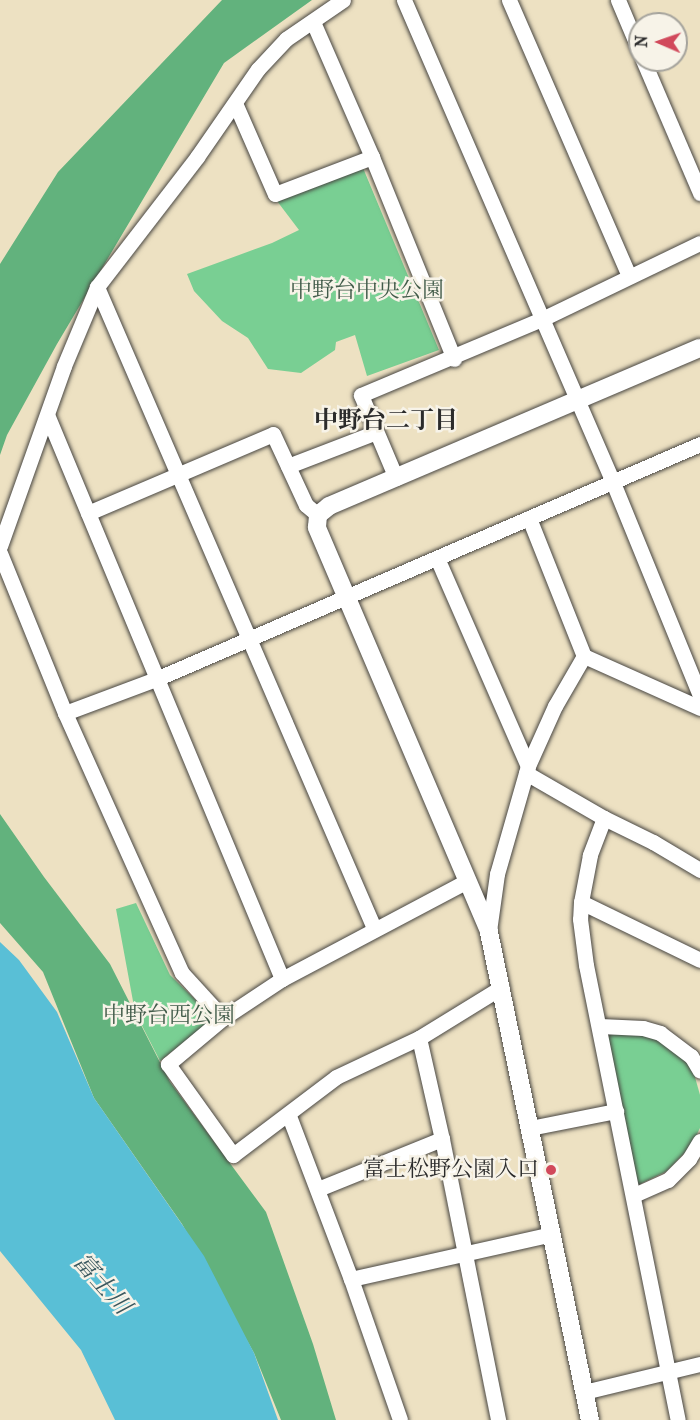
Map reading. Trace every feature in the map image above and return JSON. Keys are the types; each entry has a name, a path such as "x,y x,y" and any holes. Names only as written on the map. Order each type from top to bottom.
{"street":[{"path":"0,546 33,450 48,417 64,366 98,287 258,69 286,39 343,0"},
{"path":"404,0 578,400 700,696"},
{"path":"509,0 629,276"},
{"path":"618,0 628,24"},
{"path":"313,22 372,157 454,359"},
{"path":"648,72 700,193"},
{"path":"235,103 275,194 372,157"},
{"path":"396,478 361,395 454,359 700,243"},
{"path":"98,287 374,928"},
{"path":"590,1420 489,931 345,597 317,527 318,515 329,506 700,348"},
{"path":"48,417 282,979"},
{"path":"288,466 376,432"},
{"path":"88,513 273,434 306,505 318,515"},
{"path":"64,713 156,679 612,480 699,446"},
{"path":"529,518 584,656 700,708"},
{"path":"0,553 64,713 182,973 223,1018"},
{"path":"437,558 527,770 604,818 653,842 700,870"},
{"path":"489,931 497,874 527,770 555,706 584,656"},
{"path":"604,818 590,855 580,919 586,965 678,1420"},
{"path":"467,881 374,928 282,979 223,1018 168,1064 233,1155 289,1116 336,1077 419,1038 502,987"},
{"path":"581,902 700,960"},
{"path":"600,1026 643,1028 660,1033 691,1056 700,1071"},
{"path":"419,1038 442,1139 498,1420"},
{"path":"530,1128 616,1111"},
{"path":"289,1116 351,1279 400,1420"},
{"path":"318,1189 442,1139"},
{"path":"634,1195 668,1180 689,1159 700,1141"},
{"path":"351,1279 552,1234"},
{"path":"584,1392 700,1364"}],"green space":[{"path":"222,0 312,0 224,63 57,344 7,435 0,455 0,264 58,172"},
{"name":"中野台中央公園","path":"363,168 439,350 367,376 355,335 336,342 335,350 301,373 268,369 248,338 222,321 194,291 187,274 272,243 299,230 277,201"},
{"path":"0,814 110,964 170,1082 266,1212 313,1344 336,1420 281,1420 254,1353 182,1224 94,1098 43,972 0,923"},
{"name":"中野台西公園","path":"136,903 170,975 214,1018 160,1061 135,1012 116,909"},
{"path":"607,1034 641,1034 669,1044 691,1063 700,1095 700,1128 691,1146 667,1171 638,1185"}],"water":[{"name":"富士川","path":"0,942 19,960 57,1012 94,1098 204,1256 254,1353 278,1420 115,1420 81,1350 0,1251"}],"place":[{"name":"富士松野公園入口","path":"551,1170"}],"district":[{"name":"中野台二丁目","path":"386,421"}]}
